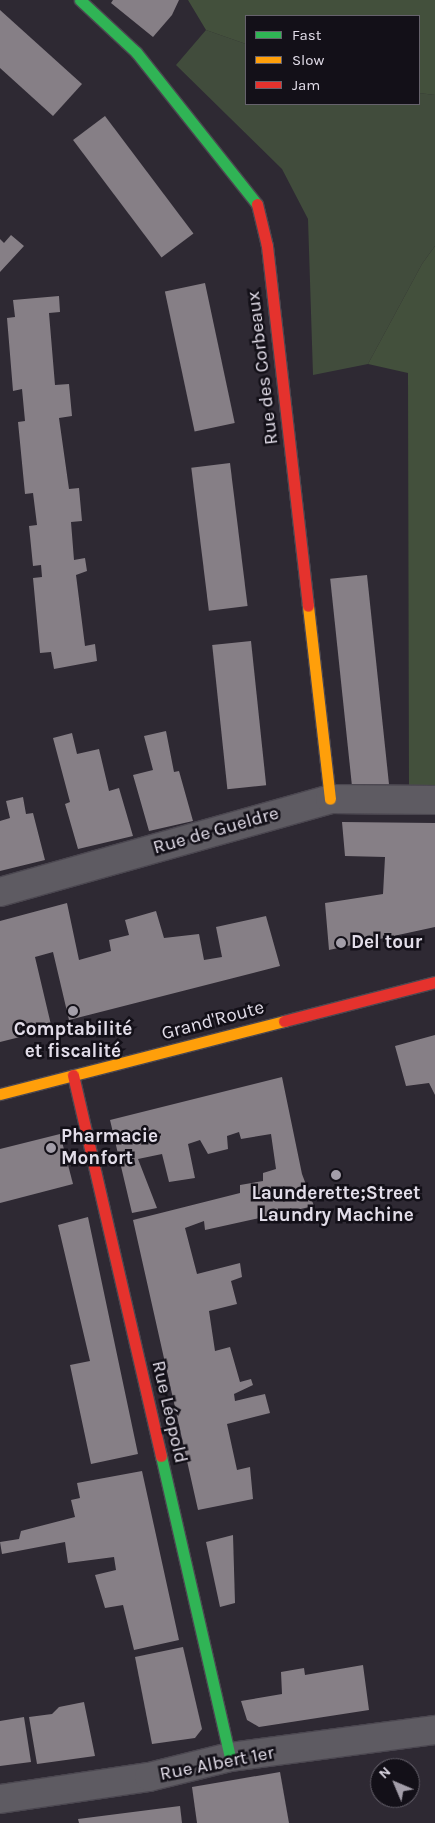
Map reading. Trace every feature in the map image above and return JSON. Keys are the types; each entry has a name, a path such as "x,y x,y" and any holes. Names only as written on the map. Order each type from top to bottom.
{"street":[{"name":"Rue des Corbeaux","path":"80,0 136,52 259,206 268,256 330,799"},
{"name":"Rue de Gueldre","path":"0,892 330,799 435,800"},
{"name":"Grand'Route","path":"0,1094 435,982"},
{"name":"Rue Léopold","path":"73,1075 230,1757"},
{"name":"Rue Albert 1er","path":"0,1799 149,1777 230,1757 435,1730"}],"green space":[{"path":"188,0 435,0 435,95 420,93 420,15 245,15 245,44 206,30"},
{"path":"206,30 245,44 245,105 420,105 420,93 435,95 435,246 422,264 368,364 313,375 308,219 282,169 176,65"},
{"path":"435,246 435,793 409,792 408,373 368,364 422,264"}],"building":[{"path":"113,0 179,0 172,15 153,37 111,3"},
{"path":"0,10 82,84 53,116 0,68"},
{"path":"105,116 193,233 162,257 73,140"},
{"path":"11,235 24,246 0,272 0,239 4,243"},
{"path":"205,283 235,423 195,431 165,292"},
{"path":"59,296 60,312 49,313 55,385 69,384 72,416 59,418 69,489 79,488 82,521 71,522 74,560 85,558 87,571 76,575 85,646 95,644 97,661 54,669 51,652 40,653 33,578 42,577 41,565 33,566 29,526 37,525 33,493 25,494 18,422 25,421 22,389 13,391 7,318 15,317 13,300"},
{"path":"230,463 248,606 209,611 191,468"},
{"path":"367,575 390,792 353,796 330,579"},
{"path":"251,641 266,785 227,789 212,645"},
{"path":"166,731 174,772 179,771 193,821 149,831 133,775 153,770 144,736"},
{"path":"72,733 77,754 99,749 109,791 119,788 133,836 78,849 65,804 70,802 53,738"},
{"path":"23,797 26,814 33,813 45,860 0,871 0,821 10,818 6,801"},
{"path":"342,822 435,823 435,927 329,950 325,903 383,894 385,857 345,856"},
{"path":"67,903 79,960 111,951 109,940 129,935 125,920 156,911 164,938 199,934 204,960 222,957 216,927 266,916 280,966 69,1020 53,952 35,957 52,1029 0,1042 0,921"},
{"path":"435,1035 435,1095 429,1083 406,1086 395,1046"},
{"path":"282,1077 302,1174 314,1206 205,1230 204,1221 185,1228 197,1274 240,1263 242,1277 231,1281 237,1304 209,1311 215,1351 230,1347 240,1382 251,1379 253,1385 234,1394 235,1401 265,1394 270,1413 227,1424 237,1470 250,1467 253,1499 198,1510 133,1220 240,1193 240,1185 263,1181 263,1173 276,1169 271,1134 241,1139 239,1132 227,1136 228,1149 208,1154 200,1140 188,1144 195,1178 169,1182 162,1154 138,1159 157,1208 132,1213 110,1120"},
{"path":"60,1134 73,1184 0,1203 0,1149"},
{"path":"88,1217 138,1454 91,1464 70,1365 90,1361 58,1225"},
{"path":"142,1471 179,1640 134,1650 123,1605 105,1608 95,1575 116,1570 114,1557 68,1563 65,1542 2,1554 0,1542 19,1539 21,1531 75,1517 71,1500 80,1498 77,1483"},
{"path":"233,1535 235,1603 220,1607 206,1542"},
{"path":"183,1647 202,1729 195,1738 152,1744 135,1657"},
{"path":"363,1665 369,1710 259,1727 247,1720 241,1701 282,1694 281,1672 304,1668 305,1675"},
{"path":"84,1702 95,1756 37,1764 29,1717 52,1714 59,1707"},
{"path":"24,1717 31,1762 0,1766 0,1721"},
{"path":"280,1772 289,1823 197,1823 192,1787"},
{"path":"180,1806 182,1823 79,1823 78,1819"}],"traffic: fast":[{"path":"80,0 136,52 257,204"},
{"path":"161,1456 230,1757"}],"traffic: slow":[{"path":"308,606 330,799"},
{"path":"0,1094 284,1021"}],"traffic: jam":[{"path":"257,204 267,246 308,606"},
{"path":"284,1021 435,982"},
{"path":"73,1075 161,1456"}],"place":[{"name":"Del tour","path":"341,943"},
{"name":"Comptabilité et fiscalité","path":"73,1011"},
{"name":"Pharmacie Monfort","path":"51,1148"},
{"name":"Launderette;Street Laundry Machine","path":"336,1175"}]}
